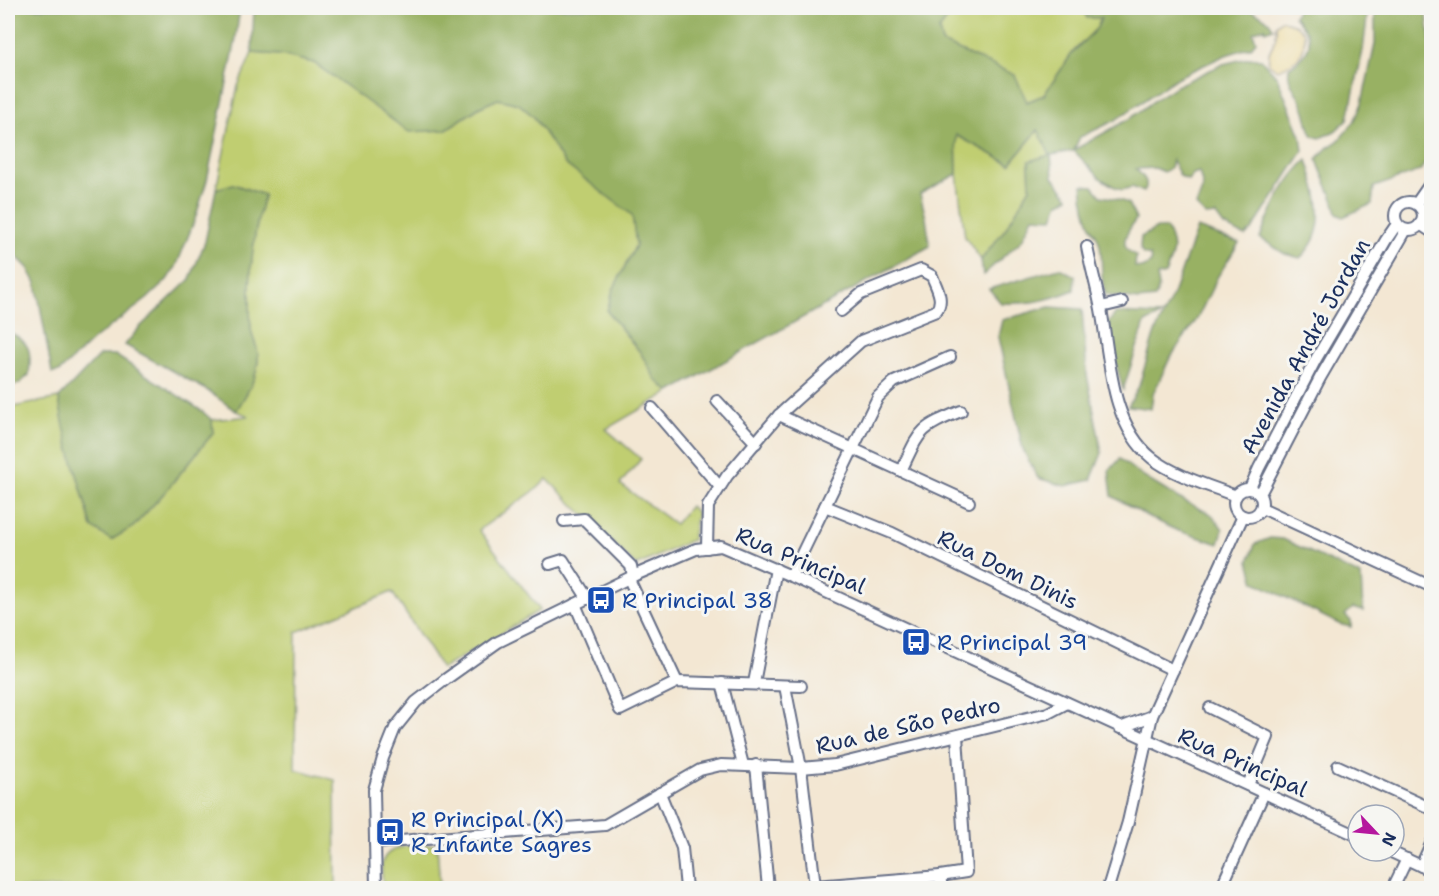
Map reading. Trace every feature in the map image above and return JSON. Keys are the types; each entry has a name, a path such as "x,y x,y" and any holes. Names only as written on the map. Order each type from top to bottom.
{"street":[{"path":"1416,204 1431,181"},
{"path":"1411,202 1416,204 1422,213 1420,224 1411,230 1401,227 1394,213 1401,204 1411,202"},
{"path":"1420,224 1431,232"},
{"name":"Avenida André Jordan","path":"1255,491 1320,378 1401,227"},
{"path":"1087,247 1101,307 1119,406 1126,426 1153,459 1236,496"},
{"path":"707,548 708,506 720,487 779,415 861,341 936,311 941,300 932,276 921,270 861,294 841,311"},
{"path":"1101,307 1122,302"},
{"path":"791,576 878,397 894,382 950,357"},
{"path":"717,401 756,443"},
{"path":"652,408 720,487"},
{"path":"902,471 918,435 927,426 961,411"},
{"path":"779,415 969,502"},
{"path":"1255,491 1262,498 1262,508 1254,516 1243,516 1235,508 1236,496 1239,492 1255,491"},
{"name":"Rua Dom Dinis","path":"825,506 891,533 1173,670"},
{"path":"1262,508 1431,587"},
{"path":"1108,888 1128,822 1152,716 1243,516"},
{"path":"564,521 584,519 631,566 631,578 677,682"},
{"name":"Rua Principal","path":"376,888 374,790 395,728 416,702 498,642 696,549 721,546 776,569 1346,831"},
{"path":"550,564 562,560 588,598"},
{"path":"754,683 776,569"},
{"path":"575,604 620,710 677,682 801,686"},
{"path":"722,683 743,765"},
{"path":"785,686 801,768 815,886 966,872 957,736"},
{"name":"Rua de São Pedro","path":"375,843 605,825 700,770 721,765 801,768 835,765 1047,713 1067,703"},
{"path":"1210,708 1268,737 1248,785"},
{"path":"1120,728 1152,716"},
{"path":"756,765 768,888"},
{"path":"1338,766 1431,809"},
{"path":"660,793 682,848 686,888"},
{"path":"1221,888 1264,793"},
{"path":"1421,866 1431,842"},
{"path":"1394,888 1407,859 1431,871"},
{"path":"940,876 942,888"}],"green space":[{"path":"8,8 240,8 235,44 207,180 176,267 166,281 147,299 95,338 59,372 52,373 36,283 28,268 8,248"},
{"path":"254,8 956,8 939,30 942,43 1015,75 1027,102 1044,95 1073,52 1097,28 1101,18 1087,18 1082,8 1243,8 1264,17 1273,28 1265,31 1265,27 1253,32 1256,41 1251,47 1226,55 1178,77 1114,121 1080,137 1074,150 1129,119 1176,86 1223,64 1248,58 1261,59 1277,77 1301,136 1303,151 1252,230 1245,236 1224,226 1216,215 1206,216 1196,206 1203,187 1199,172 1193,174 1188,180 1180,176 1172,160 1170,168 1164,172 1155,168 1136,169 1146,182 1144,192 1132,187 1122,190 1113,186 1100,178 1074,151 1051,155 1053,177 1069,197 1059,203 1053,218 1033,217 1022,240 983,275 981,260 1006,228 1030,188 1029,161 1050,155 1038,130 1010,164 956,135 957,174 920,194 930,246 670,392 656,380 640,352 607,311 613,290 636,245 632,215 565,164 534,117 519,104 498,99 480,107 445,130 409,132 314,63 281,55 252,53"},
{"path":"956,8 1063,8 1068,10 1082,8 1101,18 1097,28 1073,52 1044,95 1026,102 1015,75 942,43 939,30"},
{"path":"1298,8 1364,8 1367,18 1363,50 1348,119 1335,131 1320,138 1313,136 1311,132 1302,103 1289,74 1289,68 1304,55 1309,43 1306,31 1294,16"},
{"path":"1375,8 1426,8 1431,46 1432,110 1426,133 1431,140 1431,154 1420,171 1374,187 1372,204 1343,217 1337,214 1317,159 1327,148 1338,141 1354,122 1362,103 1375,44"},
{"path":"252,53 281,55 314,63 409,131 445,130 480,107 498,99 519,104 534,117 565,164 633,215 636,245 613,290 607,311 640,352 656,380 670,392 606,429 641,459 620,484 675,524 690,506 697,513 692,540 636,566 547,479 479,530 540,610 442,669 392,592 296,632 295,769 335,780 336,888 8,888 8,408 59,398 69,447 92,527 133,527 213,433 212,420 249,416 236,411 251,385 258,363 258,353 251,329 250,295 256,227 264,195 233,184 216,189 238,86"},
{"path":"1039,129 1050,155 1029,161 1030,188 1006,228 981,260 965,237 957,174 956,135 1010,164"},
{"path":"1307,160 1318,199 1319,224 1310,247 1300,258 1285,254 1260,238 1279,196"},
{"path":"233,184 264,195 256,227 250,295 251,329 258,353 258,363 251,385 236,411 205,389 125,345 139,328 190,279 205,242 216,189"},
{"path":"1082,185 1093,186 1101,196 1128,203 1136,219 1127,234 1125,244 1126,248 1136,256 1135,267 1143,268 1151,263 1150,256 1143,254 1140,248 1141,237 1157,228 1166,228 1172,240 1173,251 1165,274 1157,276 1159,287 1155,298 1138,300 1106,295 1102,281 1100,246 1087,216"},
{"path":"1197,228 1239,243 1218,276 1197,319 1170,358 1153,394 1151,409 1128,406 1139,386 1154,335 1172,297"},
{"path":"1059,268 1075,276 1074,290 1055,297 1029,302 1001,303 989,289"},
{"path":"1049,307 1082,309 1087,375 1102,453 1091,480 1065,486 1038,478 1023,450 998,337 1002,320"},
{"path":"1116,313 1161,315 1145,323 1123,390 1108,323"},
{"path":"8,332 26,344 30,360 29,375 19,384 8,387"},
{"path":"100,355 115,355 202,411 212,420 213,433 133,527 111,540 92,527 69,447 59,398"},
{"path":"1120,459 1142,476 1178,498 1211,514 1223,529 1219,544 1176,530 1112,496 1109,471"},
{"path":"1270,538 1283,539 1361,576 1363,611 1353,608 1345,615 1351,621 1351,627 1339,624 1255,582 1249,561 1255,544"},
{"path":"437,844 440,888 383,888 382,864 390,852 405,846"}],"sand":[{"path":"1281,20 1296,25 1304,33 1304,47 1295,61 1277,70 1269,64 1269,53 1276,37 1276,25"}],"place":[{"name":"R Principal 38","path":"601,600"},
{"name":"R Principal 39","path":"916,642"},
{"name":"R Principal (X) R Infante Sagres","path":"390,832"}]}
